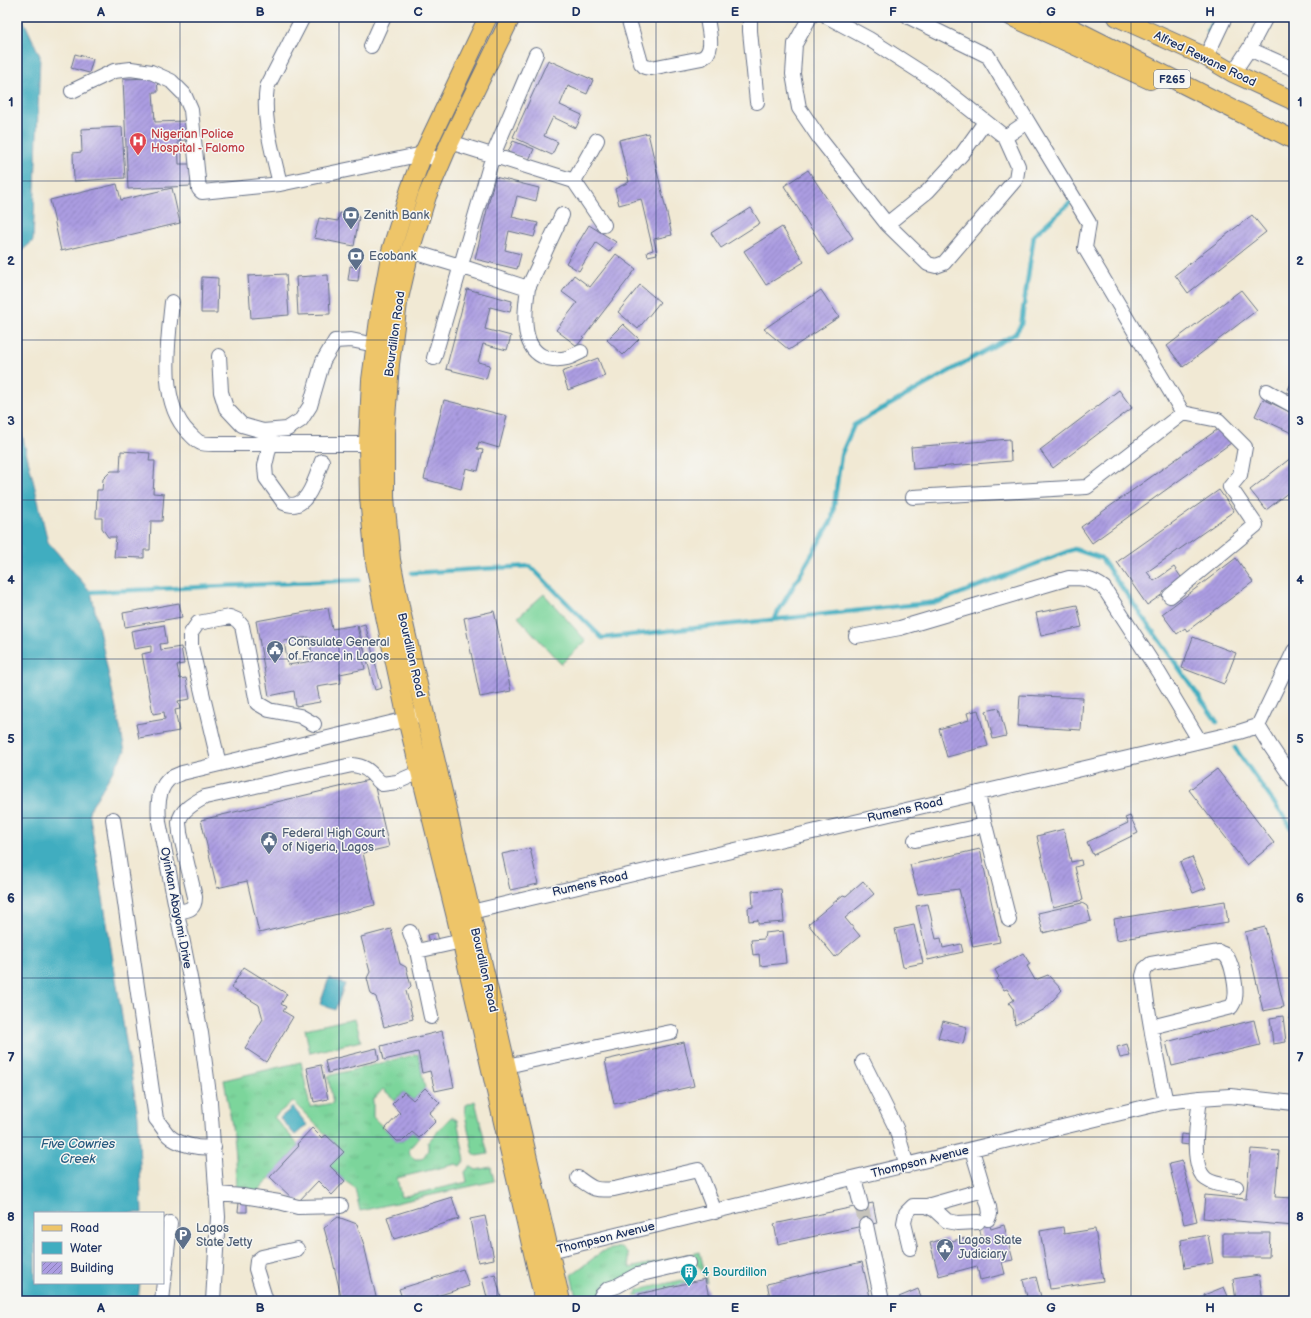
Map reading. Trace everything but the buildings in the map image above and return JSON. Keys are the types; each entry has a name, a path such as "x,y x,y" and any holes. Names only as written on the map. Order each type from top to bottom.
{"main road":[{"name":"Bourdillon Road","path":"488,17 423,154 410,189 391,251 380,312 371,380 368,444 369,496 375,562 407,719 462,941 544,1301"},
{"name":"Bourdillon Road","path":"510,17 441,161 427,196 410,251 398,303 390,364 385,432 385,497 391,560 401,611 561,1301"},
{"path":"1012,17 1147,79 1205,96"},
{"name":"F265","path":"1050,17 1294,140"},
{"name":"Alfred Rewane Road","path":"1117,17 1206,57 1233,73 1294,101"},
{"path":"1129,17 1206,57"}],"street":[{"path":"280,184 265,114 265,100 267,87 303,17"},
{"path":"371,46 384,17"},
{"path":"628,17 641,63 645,67 651,68 707,56 710,50 710,43 706,17"},
{"path":"750,17 757,102"},
{"path":"810,17 795,44 793,74 799,108 820,139 887,224 928,264 936,266 944,263 1016,179 1018,166 1005,137 934,80 868,39 828,17"},
{"path":"909,17 988,56 1089,223 1085,248 1183,413 1218,420 1245,447 1240,475 1230,487 1256,525 1170,596"},
{"path":"1206,57 1225,17"},
{"path":"1233,73 1249,49 1266,17"},
{"path":"1249,49 1294,70"},
{"path":"434,358 493,155 536,54"},
{"path":"72,91 114,71 131,69 151,72 171,80 184,94 190,110 199,189 202,192 280,184 423,154 441,161"},
{"path":"887,224 928,191 962,154 985,122"},
{"path":"1005,137 1027,122"},
{"path":"574,180 597,140"},
{"path":"450,142 574,180 604,225"},
{"path":"562,215 528,288 525,313 527,338 535,352 548,359 566,358 581,352"},
{"path":"410,251 528,288"},
{"path":"172,302 168,346 172,404 182,426 201,443 368,444"},
{"path":"219,356 221,392 226,408 242,425 263,432 287,429 301,420 310,406 323,361 335,341 351,340 375,345"},
{"path":"1267,390 1294,406"},
{"path":"913,497 1087,487 1183,413"},
{"path":"270,444 265,466 266,478 284,503 288,505 293,506 298,504 309,494 322,461"},
{"path":"856,636 900,628 1069,578 1084,578 1095,581 1104,588 1159,673 1198,740"},
{"path":"219,764 191,646 191,632 198,623 230,617 237,620 242,626 257,703 269,710 300,716 314,724"},
{"path":"1294,651 1258,726 1294,780"},
{"name":"Oyinkan Abayomi Drive","path":"213,1301 218,1217 210,1102 201,1033 159,822 158,806 161,792 168,780 182,773 407,719 424,713"},
{"name":"Rumens Road","path":"471,912 1198,740 1239,732 1258,726"},
{"path":"177,912 190,909 195,904 195,897 180,833 179,822 182,814 194,803 205,797 352,765 368,769 382,784 397,782 420,772"},
{"path":"978,793 1009,920"},
{"path":"113,819 156,1119 169,1136 186,1145 203,1148 214,1147"},
{"path":"915,840 985,825"},
{"path":"410,932 417,951 431,1017"},
{"path":"417,951 462,941"},
{"path":"1151,1027 1231,1007 1236,996 1233,972 1228,958 1224,954 1218,952 1151,964 1145,969 1143,976 1151,1027 1166,1102"},
{"path":"507,1066 529,1060 671,1032"},
{"path":"863,1062 896,1128 907,1166"},
{"name":"Thompson Avenue","path":"550,1252 1166,1102 1230,1096 1294,1103"},
{"path":"1200,1098 1196,1129 1196,1155 1198,1168 1205,1179 1216,1184 1236,1187"},
{"path":"927,1206 935,1210 947,1221 958,1223 983,1221 990,1214 972,1150"},
{"path":"578,1178 589,1186 600,1190 614,1189 698,1170 714,1212"},
{"path":"854,1178 862,1205"},
{"path":"910,1248 904,1223 906,1213 913,1206 927,1206 983,1190"},
{"path":"216,1194 272,1201 298,1207 341,1206"},
{"path":"164,1282 170,1223"},
{"path":"866,1225 882,1301"},
{"path":"263,1300 256,1269 257,1261 262,1257 297,1249"},
{"path":"599,1301 601,1296 608,1289 617,1286 637,1275 688,1263"},
{"path":"162,1301 164,1284"}],"green space":[{"path":"544,594 586,641 561,664 518,617"},
{"path":"355,1018 361,1041 310,1053 305,1029"},
{"path":"418,1054 425,1088 413,1100 404,1092 395,1100 383,1089 373,1100 373,1117 397,1141 403,1141 412,1132 419,1138 409,1149 410,1155 415,1159 421,1159 428,1150 428,1142 451,1117 457,1120 465,1160 460,1166 456,1164 397,1178 401,1197 467,1182 465,1172 470,1166 476,1170 491,1167 494,1181 360,1211 355,1188 345,1181 330,1166 343,1152 293,1101 274,1117 299,1146 257,1192 236,1193 235,1156 232,1126 224,1080 301,1062 310,1107 333,1103 328,1076"},
{"path":"475,1101 488,1154 476,1156 473,1152 465,1115 466,1105"},
{"path":"621,1247 627,1252 630,1268 700,1252 707,1283 701,1269 695,1263 637,1273 596,1301 577,1301 571,1275 603,1251"},
{"path":"682,1280 688,1284 634,1296 638,1290"}],"water":[{"path":"17,17 22,17 40,56 33,241 17,255"},
{"name":"Five Cowries Creek","path":"17,414 48,542 91,592 125,751 89,811 138,1116 142,1212 34,1212 34,1284 140,1284 138,1301 17,1301"},
{"path":"329,978 345,984 335,1010 320,1004"},
{"path":"293,1107 307,1125 295,1135 280,1118"}],"waterway":[{"path":"1208,31 1215,17"},
{"path":"774,619 832,520 841,455 854,425 1015,334 1021,325 1034,235 1073,200"},
{"path":"412,573 530,566 602,638 938,602 1074,549 1101,558 1217,722"},
{"path":"91,592 359,580"},
{"path":"1235,748 1294,831"}],"tunnel":[{"path":"861,1205 866,1225"}],"place":[{"name":"Nigerian Police Hospital - Falomo","path":"138,156"},
{"name":"Zenith Bank","path":"351,230"},
{"name":"Ecobank","path":"356,271"},
{"name":"Consulate General of France in Lagos","path":"275,664"},
{"name":"Federal High Court of Nigeria, Lagos","path":"269,855"},
{"name":"Lagos State Jetty","path":"183,1250"},
{"name":"Lagos State Judiciary","path":"945,1262"},
{"name":"4 Bourdillon","path":"689,1287"}]}
